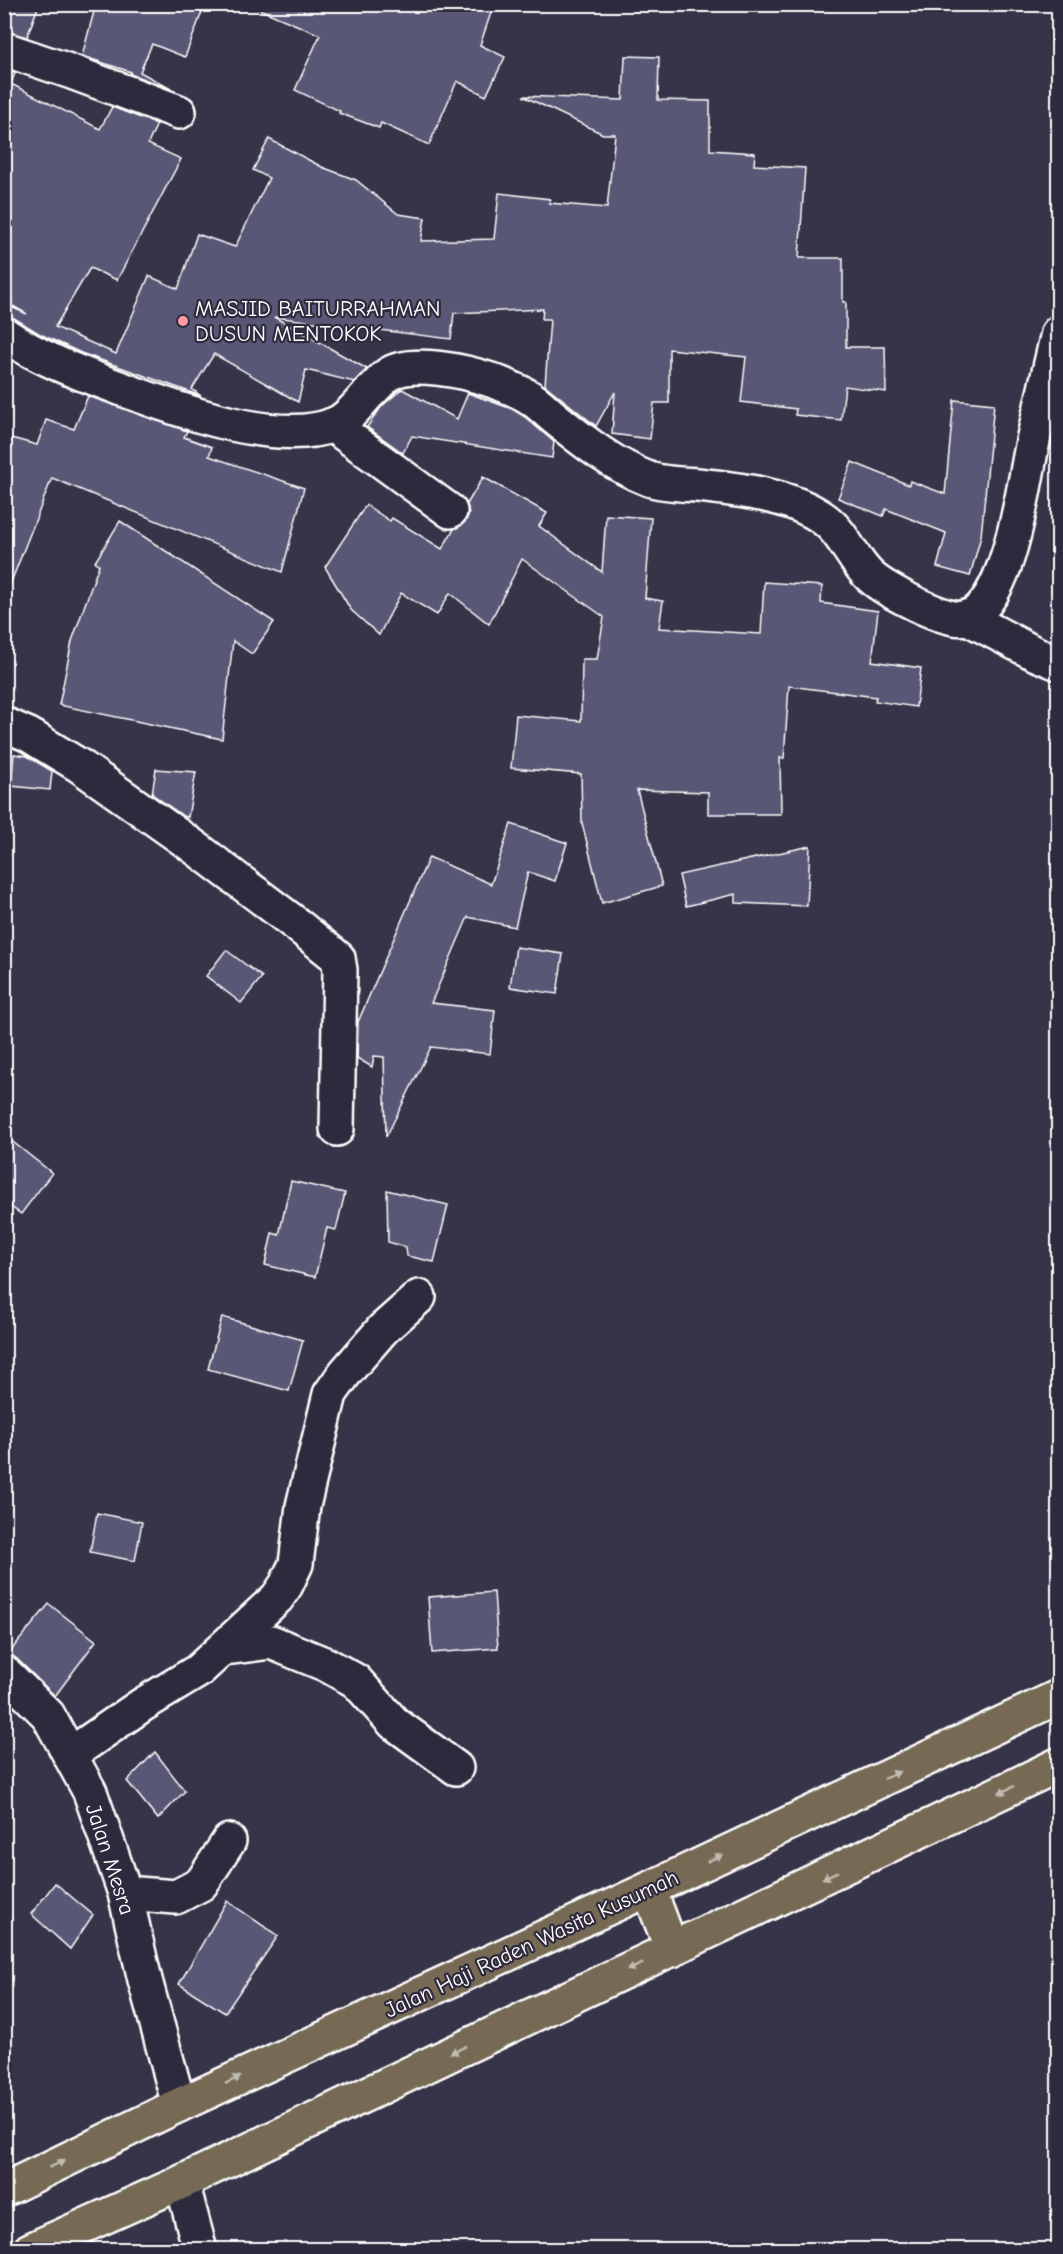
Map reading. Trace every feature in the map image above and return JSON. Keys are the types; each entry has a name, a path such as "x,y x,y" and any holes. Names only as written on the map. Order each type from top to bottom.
{"highway":[{"name":"Jalan Haji Raden Wasita Kusumah","path":"4,2190 178,2105 649,1889 1059,1697"},
{"path":"30,2250 182,2182 1059,1765"},
{"path":"649,1889 672,1950"}],"street":[{"path":"4,49 179,112"},
{"path":"4,334 38,354 183,412 247,427 274,430 317,429 345,419 389,374 399,370 417,367 490,380 529,397 586,443 649,479 764,495 805,507 837,530 872,579 942,616 957,619 971,615 989,597 1007,558 1059,333"},
{"path":"332,425 450,511"},
{"path":"966,617 1034,653 1059,663"},
{"path":"4,724 29,735 80,766 202,853 338,958 340,970 337,1129"},
{"path":"71,1754 142,1705 198,1671 277,1598 296,1564 303,1506 330,1394 383,1329 419,1297"},
{"path":"225,1648 271,1642 327,1665 356,1681 394,1723 456,1768"},
{"name":"Jalan Mesra","path":"4,1672 48,1715 90,1792 125,1893 178,2105"},
{"path":"125,1893 176,1897 201,1884 229,1841"},
{"path":"182,2182 200,2250"}],"building":[{"path":"4,4 39,4 27,37 4,31"},
{"path":"96,4 205,4 185,57 152,44 140,72 171,89 130,74 131,72 82,56"},
{"path":"247,4 494,4 480,45 505,57 486,96 457,81 429,145 381,123 379,128 339,113 340,111 295,90 320,35"},
{"path":"625,56 659,57 658,100 710,101 710,150 755,153 754,165 805,168 799,258 843,258 846,347 885,347 886,392 845,386 841,420 795,415 796,409 741,402 746,357 669,349 669,403 654,403 650,439 612,434 615,392 596,426 545,385 550,319 542,319 543,309 454,313 451,339 274,317 367,369 354,382 306,370 298,402 214,354 192,389 201,396 81,353 4,315 4,304 27,314 4,301 4,69 15,73 11,84 100,129 112,107 157,124 148,144 181,159 117,280 90,268 55,327 116,354 149,276 178,289 197,234 235,247 269,178 253,170 269,139 322,167 356,180 398,214 425,218 421,241 494,239 499,193 550,199 549,203 607,208 615,134 603,134 523,96 623,100"},
{"path":"402,389 457,419 468,393 512,409 554,442 552,458 412,436 403,453 367,427 382,406"},
{"path":"88,396 187,431 184,437 212,447 209,456 304,488 282,572 52,478 6,595 4,595 4,436 37,445 46,420 74,429"},
{"path":"954,400 994,404 981,536 970,576 937,567 946,533 886,509 883,516 838,498 852,462 909,485 910,481 945,494"},
{"path":"483,477 547,513 539,526 602,572 606,515 651,518 645,598 663,601 659,628 761,634 764,582 822,586 821,603 878,611 872,661 921,668 916,707 875,701 876,697 789,686 784,758 780,758 781,814 708,814 708,792 637,790 662,886 602,903 582,823 581,774 511,768 516,715 581,721 582,659 597,659 604,617 522,559 489,624 450,593 437,615 401,593 379,635 351,610 325,567 366,505 390,521 392,518 442,549 454,529 465,522 469,514 467,504"},
{"path":"120,521 274,622 252,654 233,641 222,739 59,705 72,641 99,565 95,562"},
{"path":"14,754 27,756 52,771 50,790 11,786"},
{"path":"156,769 196,772 188,817 183,816 152,794"},
{"path":"511,824 567,843 555,881 528,872 515,927 468,917 431,1003 495,1010 490,1054 431,1047 386,1137 384,1057 374,1056 372,1067 357,1058 358,1022 429,857 491,884"},
{"path":"810,846 807,906 736,903 736,894 686,906 679,875"},
{"path":"516,947 563,954 557,994 510,987"},
{"path":"226,950 262,977 241,1003 206,976"},
{"path":"4,1135 52,1173 21,1214 4,1202"},
{"path":"291,1181 345,1193 336,1230 327,1228 315,1277 265,1265 272,1233 279,1235"},
{"path":"387,1190 448,1205 434,1262 407,1256 406,1247 388,1242"},
{"path":"222,1317 303,1340 289,1391 208,1369"},
{"path":"97,1513 142,1522 135,1561 90,1552"},
{"path":"494,1592 498,1648 432,1653 428,1597"},
{"path":"49,1604 96,1641 55,1696 17,1659 8,1654"},
{"path":"155,1752 185,1791 158,1819 127,1781"},
{"path":"55,1883 93,1915 70,1949 31,1914"},
{"path":"227,1901 278,1936 225,2013 179,1984"}],"place":[{"name":"MASJID BAITURRAHMAN DUSUN MENTOKOK","path":"183,321"}]}
